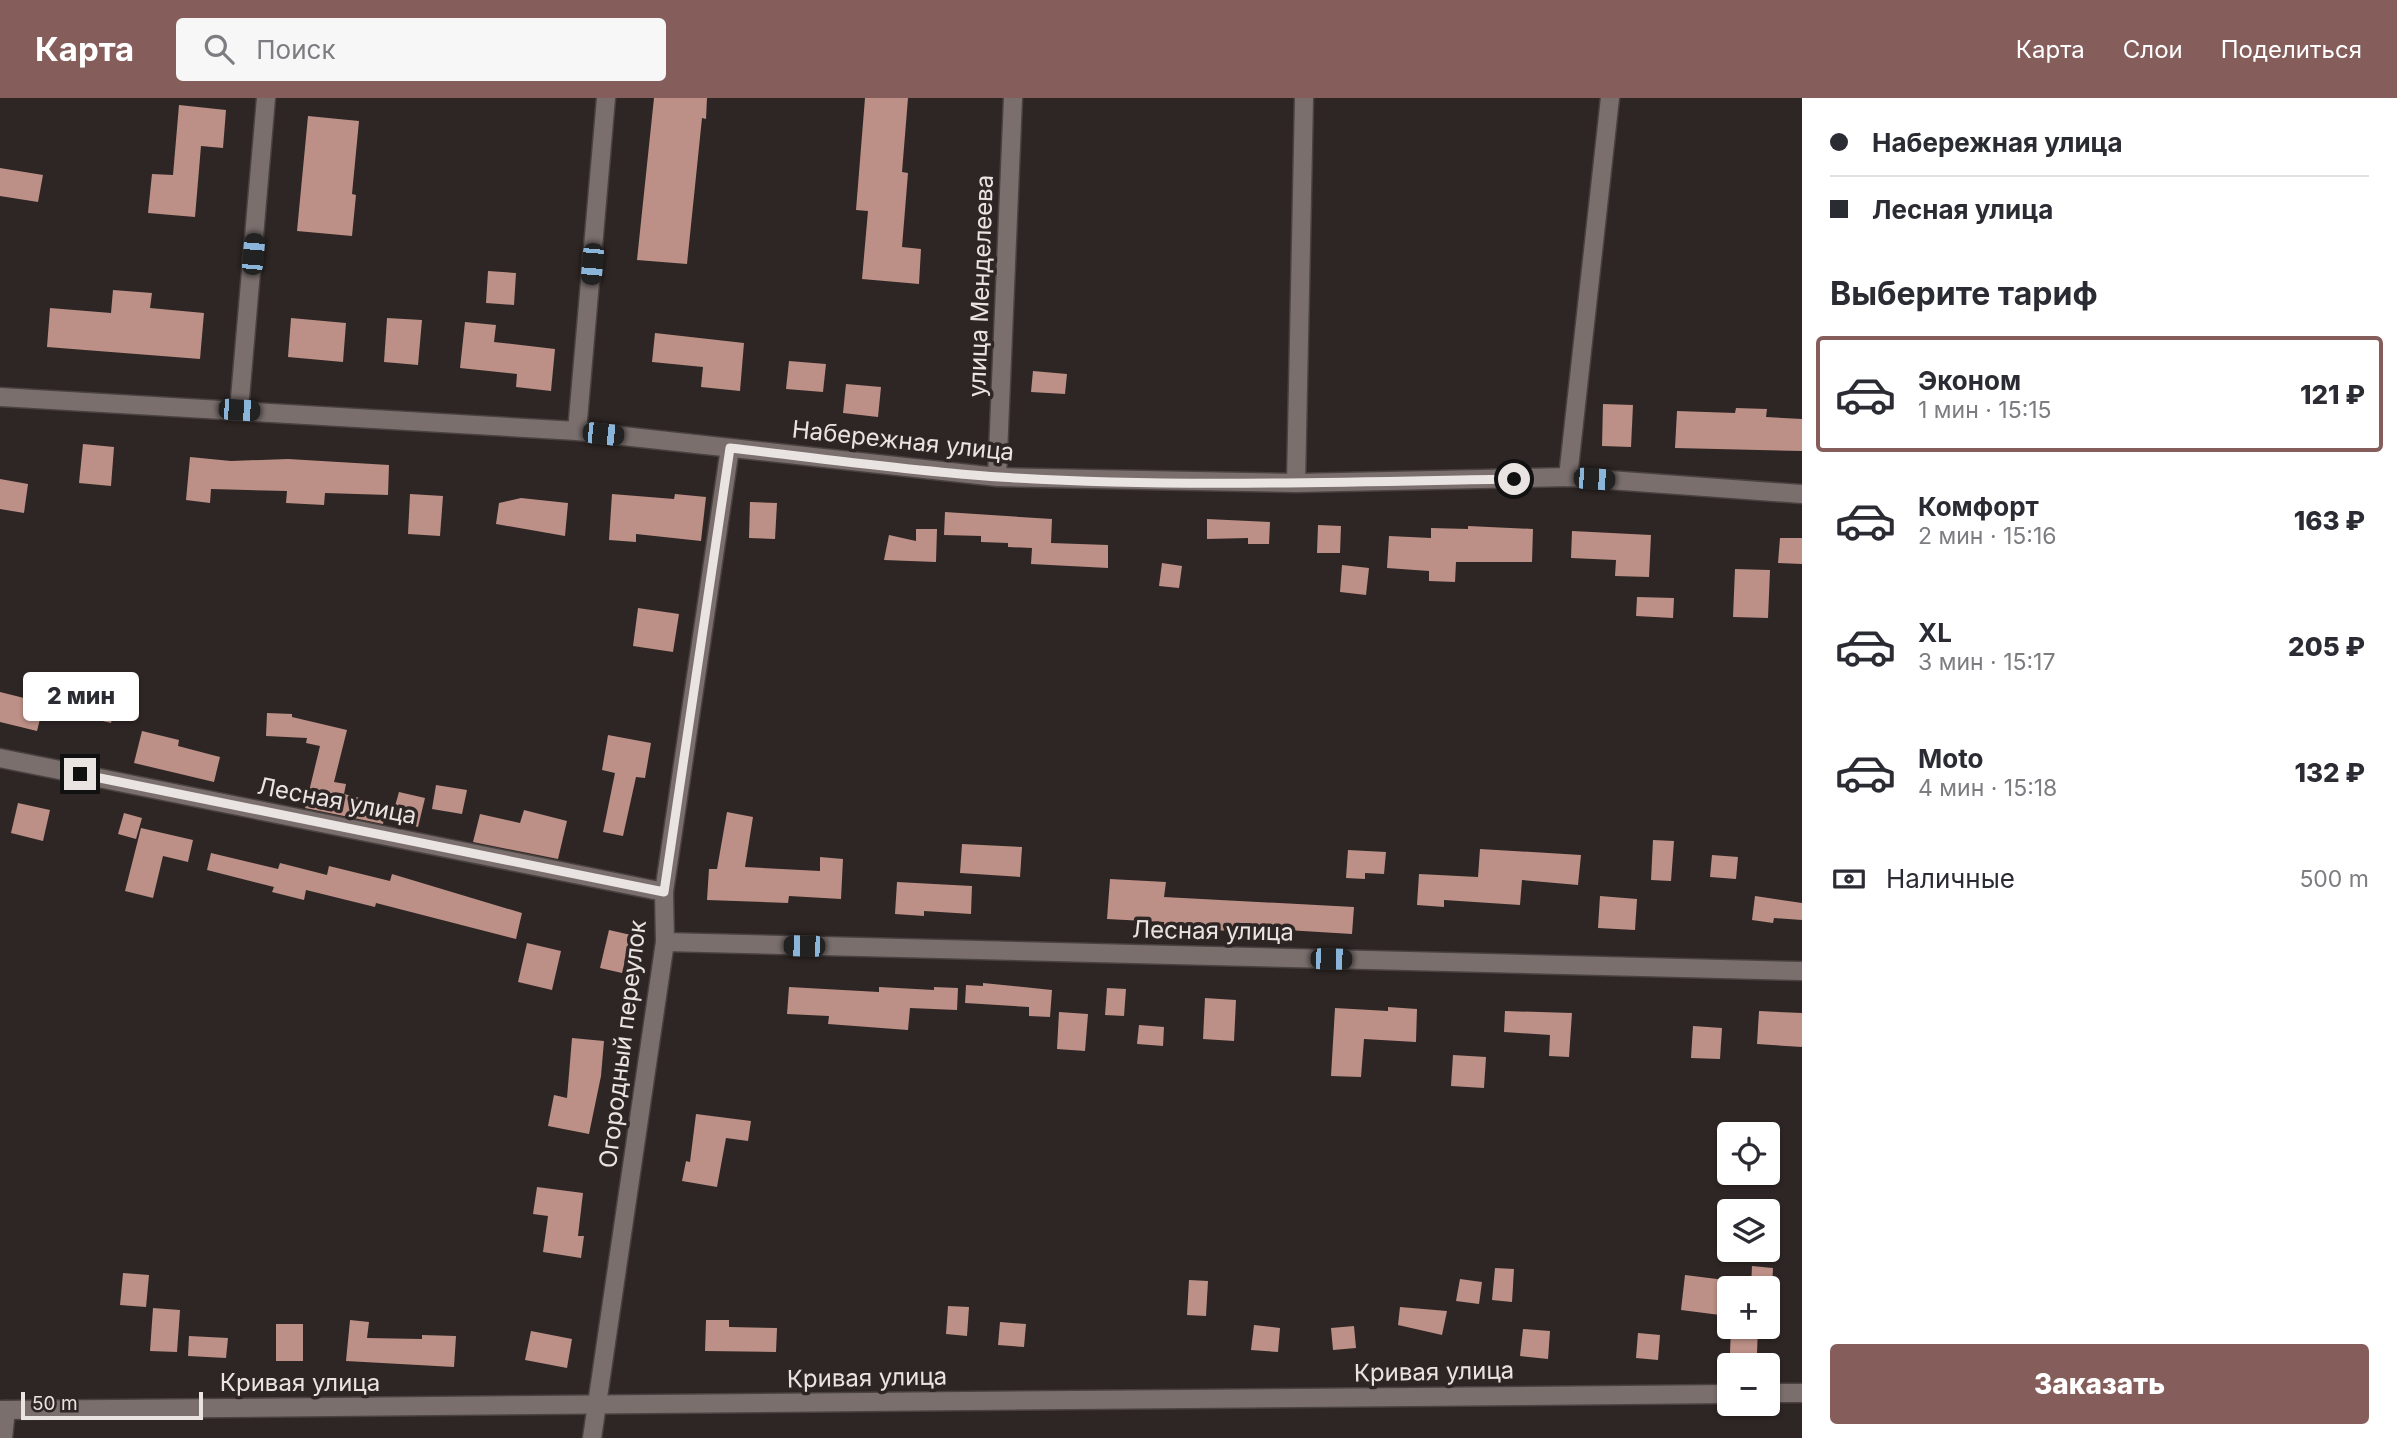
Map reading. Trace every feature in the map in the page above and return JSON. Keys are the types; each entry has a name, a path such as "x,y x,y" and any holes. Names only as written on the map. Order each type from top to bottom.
{"street":[{"path":"239,410 267,98"},
{"path":"577,431 606,98"},
{"name":"улица Менделеева","path":"997,477 1013,98"},
{"path":"1296,483 1304,98"},
{"path":"1568,477 1610,98"},
{"name":"Набережная улица","path":"0,397 577,431 997,477 1296,483 1568,477 1802,494"},
{"name":"Огородный переулок","path":"592,1438 665,942 664,892 730,448"},
{"name":"Лесная улица","path":"0,758 664,892"},
{"name":"Лесная улица","path":"665,942 1802,971"},
{"path":"1780,1393 1802,1393"},
{"name":"Кривая улица","path":"3,1438 3,1410 1717,1394"}],"building":[{"path":"654,98 707,98 706,119 702,118 687,264 637,260"},
{"path":"865,98 908,98 902,172 908,173 902,247 921,249 919,284 862,279 868,211 856,210"},
{"path":"179,105 226,110 223,148 201,146 195,217 148,213 152,174 173,175"},
{"path":"308,116 359,121 352,194 356,195 352,236 297,231"},
{"path":"0,168 43,175 38,202 0,196"},
{"path":"488,271 516,273 514,305 486,303"},
{"path":"113,290 152,293 150,308 204,313 200,359 47,347 50,308 111,313"},
{"path":"291,318 346,323 343,362 288,357"},
{"path":"387,318 422,320 418,365 384,362"},
{"path":"465,322 496,325 494,342 555,349 551,391 516,387 517,374 460,368"},
{"path":"655,333 744,343 740,391 701,387 703,367 652,362"},
{"path":"789,361 826,364 823,392 786,389"},
{"path":"1033,371 1067,374 1065,394 1031,392"},
{"path":"846,384 881,387 878,417 843,413"},
{"path":"1603,404 1633,405 1631,447 1602,446"},
{"path":"1736,408 1767,409 1766,417 1802,419 1802,451 1675,448 1677,411 1735,413"},
{"path":"83,444 114,447 111,486 79,483"},
{"path":"190,457 231,461 288,459 389,465 388,495 325,493 324,505 286,503 287,491 211,489 210,503 186,500"},
{"path":"0,479 28,484 24,513 0,509"},
{"path":"410,494 443,496 440,536 408,534"},
{"path":"612,494 674,499 675,494 706,497 701,541 636,534 636,542 609,540"},
{"path":"521,498 568,503 565,536 496,524 499,503"},
{"path":"750,502 777,503 775,539 749,538"},
{"path":"945,512 1052,519 1051,543 1108,545 1108,568 1031,564 1032,548 1008,547 1008,543 981,542 981,536 944,535"},
{"path":"1207,519 1270,522 1269,544 1248,544 1248,538 1207,539"},
{"path":"1318,525 1341,526 1340,553 1317,553"},
{"path":"1468,526 1533,529 1532,562 1456,562 1455,582 1429,581 1429,571 1387,568 1389,536 1431,538 1431,528 1468,529"},
{"path":"916,529 937,529 936,562 884,560 889,535 916,541"},
{"path":"1572,531 1651,535 1649,577 1615,576 1616,560 1571,558"},
{"path":"1780,538 1802,538 1802,564 1778,563"},
{"path":"1162,563 1182,566 1179,588 1159,586"},
{"path":"1342,565 1369,568 1366,595 1340,592"},
{"path":"1735,569 1770,570 1768,618 1733,617"},
{"path":"1637,597 1674,598 1673,618 1636,616"},
{"path":"638,608 679,614 673,652 633,646"},
{"path":"76,680 119,690 111,723 69,713"},
{"path":"0,692 44,703 37,731 0,722"},
{"path":"267,713 292,714 292,717 347,730 334,782 346,784 344,794 387,805 383,824 305,808 320,746 306,743 307,738 266,736"},
{"path":"142,731 179,740 178,746 220,757 214,782 134,763"},
{"path":"608,735 651,743 645,778 636,777 623,836 603,832 615,773 602,770"},
{"path":"436,785 467,790 462,814 432,809"},
{"path":"399,792 425,798 418,827 391,820"},
{"path":"18,803 50,810 43,841 11,833"},
{"path":"524,810 567,821 558,859 473,842 480,814 520,823"},
{"path":"727,812 753,817 745,867 820,871 820,857 843,859 841,899 789,896 788,903 707,900 709,869 717,869"},
{"path":"124,813 142,818 136,839 118,834"},
{"path":"141,828 193,840 188,862 163,856 153,898 125,891"},
{"path":"1653,840 1674,841 1671,881 1651,880"},
{"path":"962,844 1022,847 1020,877 960,873"},
{"path":"1480,849 1581,855 1578,885 1522,880 1520,905 1444,900 1444,907 1417,905 1419,874 1478,877"},
{"path":"1348,850 1386,852 1384,874 1365,873 1365,879 1346,878"},
{"path":"211,853 278,869 280,863 327,875 329,866 390,881 392,874 522,913 516,939 376,903 375,907 306,890 304,900 272,892 274,887 207,870"},
{"path":"1712,855 1738,857 1736,879 1710,877"},
{"path":"1110,879 1166,882 1164,897 1354,907 1352,934 1236,927 1235,931 1208,930 1164,927 1164,922 1107,919"},
{"path":"897,882 972,886 971,914 924,911 924,916 895,914"},
{"path":"1600,896 1637,899 1635,930 1598,928"},
{"path":"1755,896 1802,903 1802,920 1774,918 1773,923 1752,920"},
{"path":"609,930 631,935 622,973 600,968"},
{"path":"527,943 561,951 552,990 518,982"},
{"path":"983,983 1052,990 1050,1017 1029,1016 1029,1007 965,1003 966,985 983,986"},
{"path":"789,987 879,992 879,987 934,990 934,987 958,988 957,1010 910,1008 908,1030 828,1024 829,1016 787,1014"},
{"path":"1107,988 1126,989 1124,1016 1105,1015"},
{"path":"1205,998 1236,1000 1234,1041 1203,1039"},
{"path":"1388,1007 1417,1009 1416,1042 1364,1039 1361,1077 1331,1076 1335,1008 1388,1011"},
{"path":"1505,1011 1572,1013 1569,1057 1549,1056 1550,1035 1504,1032"},
{"path":"1759,1011 1802,1013 1802,1047 1757,1044"},
{"path":"1059,1012 1088,1014 1085,1051 1057,1049"},
{"path":"1139,1025 1164,1027 1163,1046 1137,1044"},
{"path":"1693,1026 1722,1028 1720,1059 1691,1058"},
{"path":"572,1038 604,1041 601,1076 589,1134 548,1126 554,1095 567,1098"},
{"path":"1453,1055 1486,1057 1484,1088 1451,1086"},
{"path":"696,1114 751,1121 748,1141 726,1138 717,1187 682,1181 686,1161 690,1162"},
{"path":"537,1187 583,1193 578,1236 584,1236 581,1258 543,1252 548,1216 533,1214"},
{"path":"1752,1266 1773,1268 1773,1276 1752,1276"},
{"path":"1495,1268 1514,1269 1512,1302 1492,1300"},
{"path":"123,1273 149,1275 146,1307 120,1305"},
{"path":"1685,1275 1717,1279 1717,1315 1681,1310"},
{"path":"1460,1279 1482,1282 1479,1304 1456,1301"},
{"path":"1189,1280 1208,1281 1206,1316 1187,1315"},
{"path":"948,1306 969,1307 967,1336 946,1334"},
{"path":"1400,1307 1447,1311 1442,1335 1398,1325"},
{"path":"153,1308 180,1310 177,1352 150,1351"},
{"path":"350,1320 369,1322 367,1338 422,1339 422,1335 456,1336 454,1367 346,1361"},
{"path":"706,1320 729,1320 729,1327 777,1328 776,1352 705,1351"},
{"path":"1000,1322 1026,1324 1024,1347 998,1345"},
{"path":"276,1324 303,1324 303,1361 276,1361"},
{"path":"1254,1325 1280,1328 1278,1352 1251,1350"},
{"path":"1354,1326 1356,1348 1333,1350 1331,1328"},
{"path":"1523,1329 1550,1331 1548,1359 1520,1356"},
{"path":"531,1331 572,1339 567,1368 525,1360"},
{"path":"1638,1333 1660,1335 1658,1360 1636,1358"},
{"path":"189,1336 228,1338 226,1358 188,1356"},
{"path":"1731,1339 1758,1339 1757,1353 1730,1353"}],"route":[{"path":"80,774 664,892 730,448 997,477 1080,481 1296,483 1514,479"}]}
